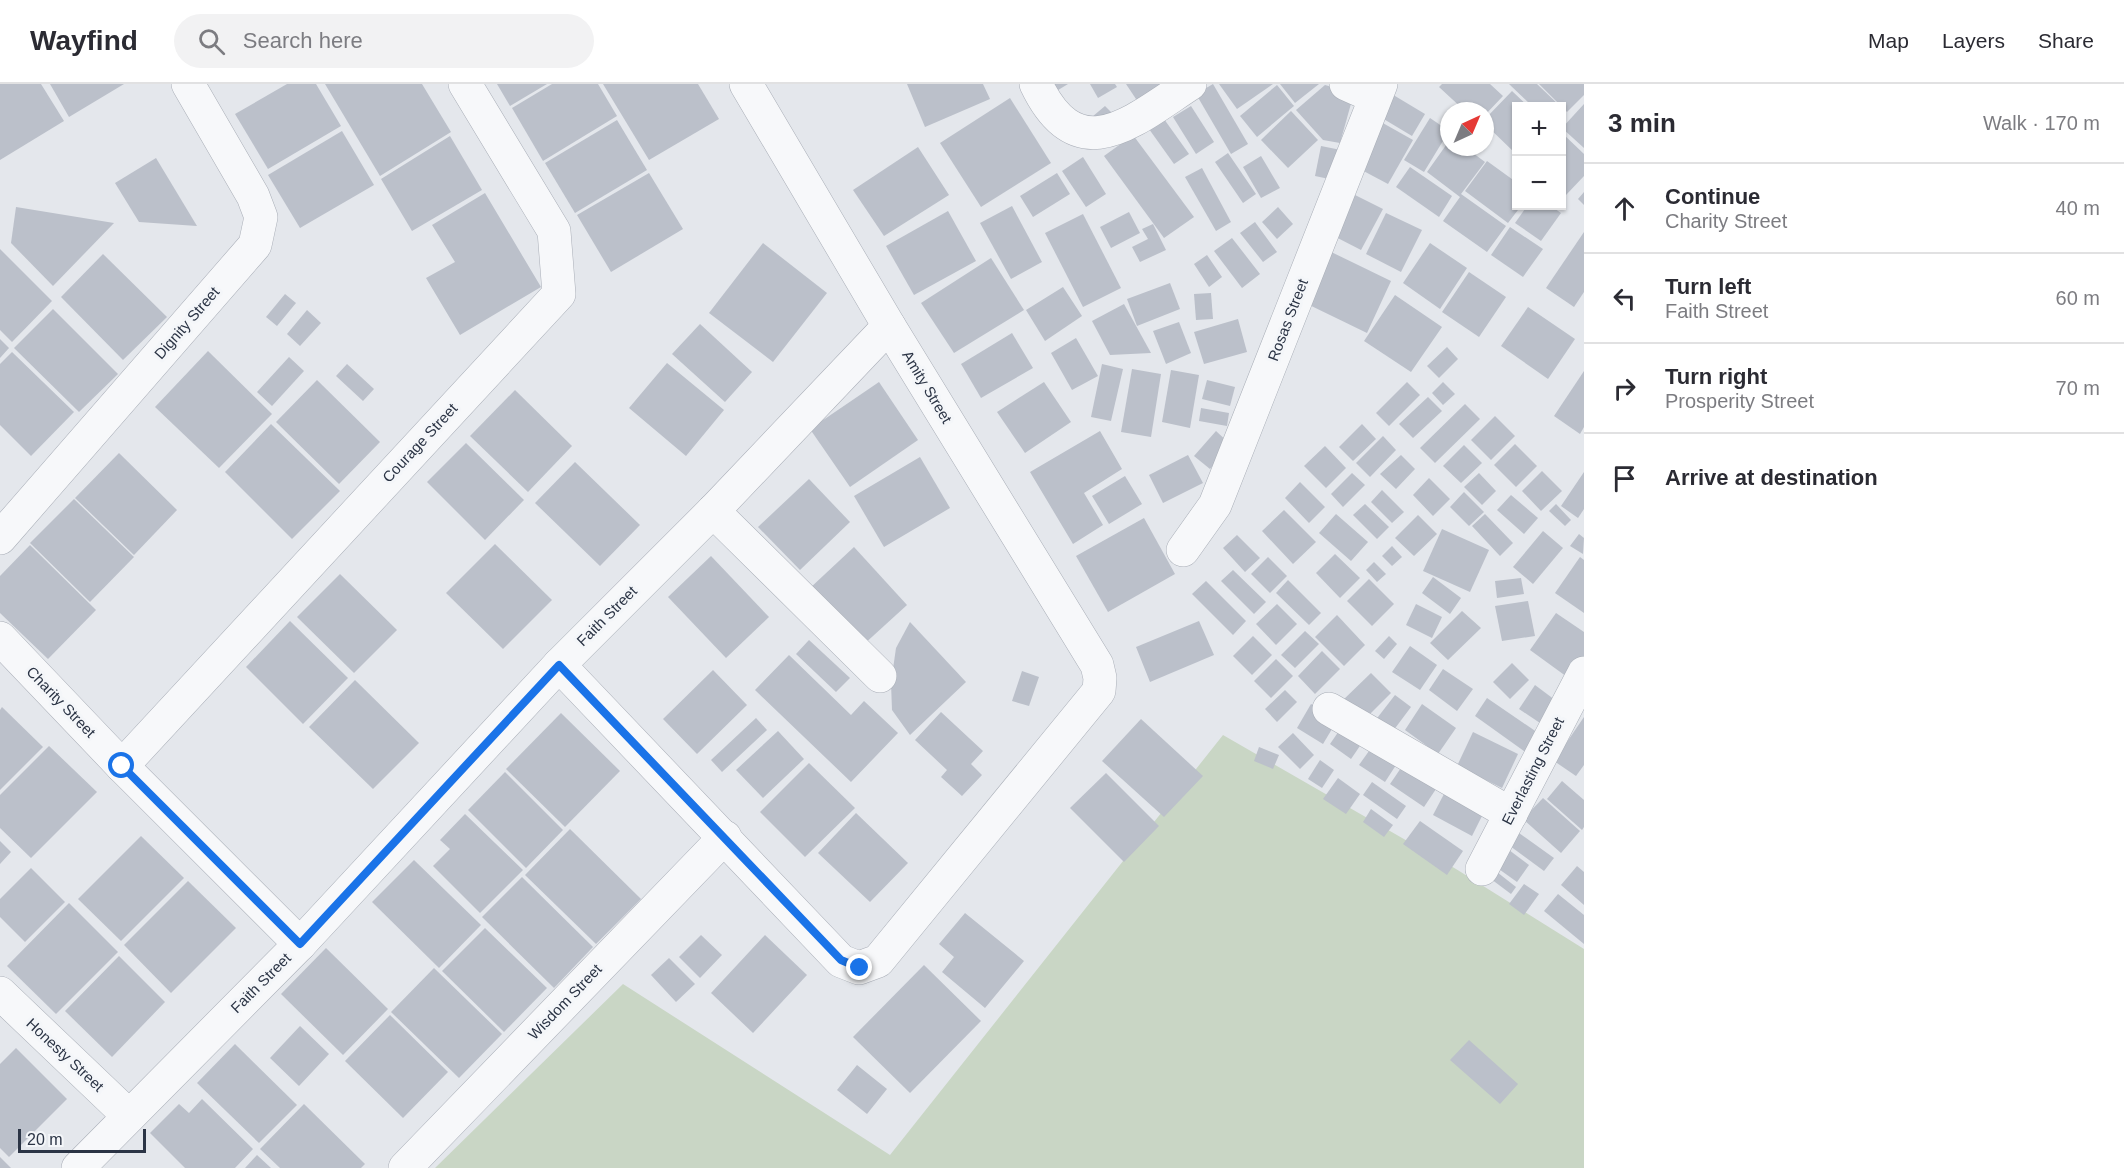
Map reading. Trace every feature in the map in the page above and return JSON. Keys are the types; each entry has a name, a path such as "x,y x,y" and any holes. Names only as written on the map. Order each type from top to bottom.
{"street":[{"name":"Dignity Street","path":"0,538 255,245 261,217 253,196 188,84"},
{"name":"Courage Street","path":"122,766 559,294 554,231 465,84"},
{"name":"Amity Street","path":"725,837 841,960 860,968 878,961 1099,691 1100,678 1096,665 746,84"},
{"path":"1036,84 1055,115 1072,127 1089,134 1102,134 1128,124 1190,84"},
{"path":"1346,84 1378,91"},
{"name":"Rosas Street","path":"1183,550 1215,505 1378,91"},
{"name":"Faith Street","path":"78,1168 300,944 559,665 713,511 890,326"},
{"path":"713,511 879,676"},
{"name":"Charity Street","path":"0,638 122,766 300,944"},
{"path":"559,665 725,837"},
{"name":"Everlasting Street","path":"1482,869 1584,674"},
{"path":"1329,709 1511,814"},
{"name":"Wisdom Street","path":"405,1168 725,837"},
{"name":"Honesty Street","path":"0,993 129,1116"}],"green space":[{"path":"1223,735 1456,869 1584,949 1584,1168 435,1168 623,984 890,1155"}],"building":[{"path":"0,84 41,84 64,121 0,160"},
{"path":"50,84 124,84 69,117"},
{"path":"287,84 316,84 341,126 268,169 235,114"},
{"path":"325,84 422,84 451,132 380,176"},
{"path":"497,84 547,84 510,106"},
{"path":"552,84 598,84 617,116 543,161 512,108"},
{"path":"603,84 698,84 719,119 649,160"},
{"path":"907,84 983,84 990,99 925,127"},
{"path":"1043,84 1068,84 1050,95"},
{"path":"1090,84 1115,84 1117,87 1098,98"},
{"path":"1126,84 1173,84 1140,105"},
{"path":"1213,84 1248,144 1231,154 1196,94"},
{"path":"1219,84 1273,84 1237,109"},
{"path":"1280,84 1319,84 1295,103"},
{"path":"1442,84 1490,84 1503,96 1494,106 1494,102 1455,102 1439,87"},
{"path":"1509,84 1537,84 1556,102 1528,102"},
{"path":"1539,84 1584,84 1584,95 1567,112 1566,102 1557,102"},
{"path":"1277,85 1294,106 1257,137 1240,116"},
{"path":"1325,85 1354,93 1340,143 1323,140 1296,110"},
{"path":"1512,91 1524,102 1512,102 1512,150 1494,133 1494,110"},
{"path":"1390,93 1425,114 1412,136 1377,115"},
{"path":"1010,98 1051,163 981,207 940,143"},
{"path":"1584,104 1584,148 1566,132 1566,124"},
{"path":"1105,106 1114,115 1086,122"},
{"path":"1191,106 1214,142 1196,154 1173,117"},
{"path":"1291,111 1318,140 1288,168 1261,140"},
{"path":"1430,118 1440,125 1440,146 1424,172 1404,160"},
{"path":"1164,119 1189,154 1174,164 1149,129"},
{"path":"617,120 647,170 575,213 545,163"},
{"path":"1381,122 1413,140 1388,184 1356,167"},
{"path":"342,131 374,185 300,228 268,175"},
{"path":"1133,135 1194,217 1164,238 1104,156"},
{"path":"450,136 482,190 412,231 381,179"},
{"path":"1566,137 1584,154 1584,176 1566,195"},
{"path":"1321,146 1341,150 1334,180 1315,176"},
{"path":"918,147 949,195 884,236 853,190"},
{"path":"1228,153 1256,194 1243,203 1215,162"},
{"path":"1440,154 1440,156 1477,156 1485,162 1461,194 1506,226 1487,252 1443,221 1460,197 1427,172"},
{"path":"1261,156 1280,188 1261,198 1243,167"},
{"path":"1083,157 1106,194 1086,207 1062,171"},
{"path":"156,158 197,226 139,222 115,183"},
{"path":"1487,161 1512,179 1512,210 1518,210 1508,223 1465,191"},
{"path":"1410,167 1452,196 1439,217 1396,187"},
{"path":"1202,168 1231,222 1216,231 1185,177"},
{"path":"649,173 683,229 611,272 577,215"},
{"path":"1057,173 1070,194 1033,217 1020,196"},
{"path":"1347,191 1383,209 1361,250 1326,232"},
{"path":"1584,192 1584,205 1578,199"},
{"path":"485,193 541,287 460,335 426,278 455,262 432,225"},
{"path":"1012,206 1042,262 1011,279 980,223"},
{"path":"16,207 114,223 53,286 11,243"},
{"path":"1278,207 1293,224 1277,239 1262,222"},
{"path":"1524,210 1557,210 1561,213 1541,241 1515,223"},
{"path":"948,211 976,261 914,295 886,246"},
{"path":"1129,212 1140,233 1111,248 1100,227"},
{"path":"1386,213 1422,230 1401,272 1366,254"},
{"path":"1083,214 1121,288 1083,307 1045,233"},
{"path":"1255,222 1277,252 1263,262 1240,233"},
{"path":"1153,224 1166,250 1140,262 1132,247 1148,239 1142,229"},
{"path":"1510,227 1543,249 1523,277 1491,255"},
{"path":"1584,232 1584,292 1574,307 1546,288"},
{"path":"1232,238 1260,274 1242,288 1214,251"},
{"path":"763,243 827,293 773,362 709,313"},
{"path":"1430,243 1467,268 1440,309 1403,283"},
{"path":"1321,247 1391,281 1367,333 1297,299"},
{"path":"0,249 52,301 12,342 0,330"},
{"path":"103,254 167,317 123,360 61,297"},
{"path":"1207,255 1222,277 1209,287 1194,264"},
{"path":"991,258 1024,310 954,353 921,303"},
{"path":"1469,272 1506,297 1479,337 1442,312"},
{"path":"1170,283 1180,309 1137,326 1127,299"},
{"path":"1063,287 1082,316 1045,341 1026,310"},
{"path":"1211,293 1213,319 1196,320 1194,294"},
{"path":"285,294 296,303 277,326 266,317"},
{"path":"1395,295 1442,327 1411,372 1364,341"},
{"path":"1124,304 1151,353 1110,355 1092,321"},
{"path":"1528,307 1575,339 1548,379 1501,346"},
{"path":"53,309 118,374 79,412 14,348"},
{"path":"307,310 321,323 300,346 287,334"},
{"path":"1238,319 1247,352 1204,364 1194,332"},
{"path":"1179,322 1191,353 1166,364 1153,331"},
{"path":"700,324 752,372 725,402 672,354"},
{"path":"1012,333 1033,368 981,398 961,364"},
{"path":"1076,338 1098,376 1072,390 1051,353"},
{"path":"0,339 9,348 0,358"},
{"path":"1447,347 1458,359 1439,378 1427,366"},
{"path":"208,351 272,414 219,468 155,407"},
{"path":"12,352 74,412 31,456 0,425 0,364"},
{"path":"289,357 304,371 272,406 257,392"},
{"path":"667,363 724,410 686,456 629,408"},
{"path":"347,364 374,389 363,401 336,376"},
{"path":"1102,364 1123,369 1111,421 1091,417"},
{"path":"1132,369 1161,374 1151,437 1121,432"},
{"path":"1171,370 1199,375 1190,428 1162,422"},
{"path":"1584,371 1584,427 1580,434 1554,416"},
{"path":"317,380 380,442 339,484 276,422"},
{"path":"1207,380 1235,387 1230,406 1202,399"},
{"path":"879,382 918,440 850,487 810,429"},
{"path":"1044,382 1071,422 1025,453 997,412"},
{"path":"1407,382 1420,395 1389,426 1376,413"},
{"path":"1443,382 1455,394 1443,405 1432,393"},
{"path":"515,390 572,446 528,492 470,436"},
{"path":"1428,397 1442,411 1413,438 1399,424"},
{"path":"1465,404 1480,419 1435,463 1420,448"},
{"path":"1201,408 1229,413 1227,426 1199,421"},
{"path":"1495,416 1515,436 1491,460 1471,440"},
{"path":"271,424 340,491 292,539 225,472"},
{"path":"1362,424 1376,439 1353,461 1339,447"},
{"path":"1100,431 1122,469 1084,493 1103,525 1073,544 1030,472"},
{"path":"1216,431 1231,445 1210,469 1194,456"},
{"path":"1383,436 1396,450 1370,477 1356,463"},
{"path":"466,443 524,500 485,540 427,482"},
{"path":"1515,444 1537,466 1516,487 1494,465"},
{"path":"1464,445 1482,463 1461,483 1443,466"},
{"path":"1325,446 1346,468 1326,488 1304,466"},
{"path":"119,453 177,510 134,555 75,498"},
{"path":"1188,455 1203,483 1163,503 1149,475"},
{"path":"1401,455 1415,469 1396,489 1380,474"},
{"path":"920,457 950,508 884,547 854,496"},
{"path":"575,462 640,525 600,566 535,503"},
{"path":"1542,471 1562,491 1541,511 1522,491"},
{"path":"1584,472 1584,509 1578,518 1561,506"},
{"path":"1352,473 1365,485 1343,507 1331,494"},
{"path":"1479,473 1496,491 1482,505 1464,487"},
{"path":"1125,476 1142,504 1109,524 1092,496"},
{"path":"1429,478 1450,499 1433,516 1413,495"},
{"path":"809,479 850,522 800,570 758,527"},
{"path":"1300,482 1325,507 1309,523 1285,498"},
{"path":"1382,490 1404,512 1392,523 1371,502"},
{"path":"1464,492 1484,512 1469,526 1450,507"},
{"path":"1511,495 1538,518 1524,534 1497,510"},
{"path":"74,499 134,557 90,602 30,543"},
{"path":"1365,504 1389,527 1377,539 1353,515"},
{"path":"1556,504 1571,520 1565,526 1549,511"},
{"path":"1284,510 1316,542 1293,564 1262,531"},
{"path":"1336,514 1368,542 1351,561 1319,533"},
{"path":"1485,514 1513,543 1500,556 1472,526"},
{"path":"1418,515 1437,534 1414,556 1395,538"},
{"path":"1144,518 1175,574 1108,612 1076,556"},
{"path":"1442,529 1489,550 1470,592 1423,571"},
{"path":"1543,531 1563,548 1533,584 1513,567"},
{"path":"1579,534 1584,538 1583,554 1570,546"},
{"path":"1237,535 1260,558 1245,572 1223,548"},
{"path":"495,544 552,600 503,649 446,593"},
{"path":"30,545 96,610 48,659 0,613 0,576"},
{"path":"1392,546 1402,557 1392,566 1382,556"},
{"path":"854,547 907,605 862,646 809,589"},
{"path":"1335,554 1360,578 1340,598 1316,573"},
{"path":"711,556 769,617 726,658 668,597"},
{"path":"1268,557 1287,576 1270,593 1251,574"},
{"path":"1580,557 1584,560 1584,613 1555,593"},
{"path":"1374,562 1386,574 1377,582 1366,570"},
{"path":"1233,570 1266,602 1254,614 1221,581"},
{"path":"340,574 397,630 354,673 297,617"},
{"path":"1433,577 1461,598 1450,614 1422,593"},
{"path":"1521,578 1524,594 1497,598 1495,581"},
{"path":"1369,579 1394,604 1372,626 1347,601"},
{"path":"1288,580 1321,613 1309,625 1276,593"},
{"path":"1206,581 1246,621 1233,635 1192,594"},
{"path":"1528,601 1535,636 1502,641 1495,606"},
{"path":"1277,604 1297,624 1276,645 1256,624"},
{"path":"1416,604 1442,617 1432,638 1406,625"},
{"path":"1462,611 1481,628 1448,660 1430,643"},
{"path":"1556,613 1584,632 1584,667 1574,682 1530,650"},
{"path":"1337,615 1365,645 1344,666 1315,637"},
{"path":"290,621 348,678 303,724 246,667"},
{"path":"1199,621 1214,655 1150,682 1136,647"},
{"path":"910,622 966,682 910,735 892,710 891,683 896,648"},
{"path":"1305,631 1319,644 1295,668 1281,655"},
{"path":"1253,636 1272,655 1252,675 1233,656"},
{"path":"1389,636 1397,644 1384,659 1375,651"},
{"path":"809,640 850,678 836,692 796,654"},
{"path":"1410,646 1437,665 1420,690 1392,672"},
{"path":"1322,651 1340,669 1315,694 1298,676"},
{"path":"789,655 851,715 864,701 898,733 851,782 755,690"},
{"path":"1276,659 1293,676 1271,698 1254,681"},
{"path":"1512,663 1529,680 1510,699 1493,682"},
{"path":"1443,669 1473,689 1457,711 1429,690"},
{"path":"713,670 747,705 697,754 663,719"},
{"path":"1022,671 1039,677 1029,706 1012,701"},
{"path":"1371,673 1391,693 1362,722 1341,702"},
{"path":"355,680 419,743 373,789 309,727"},
{"path":"1535,685 1555,700 1540,723 1519,709"},
{"path":"1285,690 1297,702 1277,722 1265,709"},
{"path":"1395,695 1411,707 1387,739 1371,726"},
{"path":"1487,698 1544,737 1531,756 1475,716"},
{"path":"1311,704 1338,719 1323,744 1297,728"},
{"path":"1422,704 1456,728 1438,754 1405,730"},
{"path":"2,707 43,747 0,790 0,710"},
{"path":"941,712 983,751 971,764 982,775 962,796 941,777 947,770 915,740"},
{"path":"561,713 620,771 565,827 506,769"},
{"path":"1584,717 1584,765 1576,776 1554,761"},
{"path":"756,718 767,730 722,772 711,760"},
{"path":"1141,719 1203,776 1164,817 1102,761"},
{"path":"1343,725 1364,740 1351,759 1330,744"},
{"path":"778,731 804,759 763,798 736,770"},
{"path":"1473,732 1518,754 1502,788 1457,766"},
{"path":"1293,733 1314,755 1300,769 1278,747"},
{"path":"1374,744 1398,762 1385,782 1359,765"},
{"path":"49,746 97,792 31,858 0,828 0,795"},
{"path":"1259,747 1279,755 1273,769 1254,761"},
{"path":"1320,760 1334,770 1322,788 1308,779"},
{"path":"809,763 855,808 805,857 760,812"},
{"path":"1403,765 1436,789 1424,807 1390,784"},
{"path":"505,772 563,830 526,868 468,810"},
{"path":"1106,773 1159,826 1124,862 1070,808"},
{"path":"1338,778 1360,794 1346,814 1323,799"},
{"path":"1562,781 1584,800 1582,830 1547,799"},
{"path":"1372,782 1406,806 1397,819 1363,795"},
{"path":"1444,794 1483,814 1472,836 1433,815"},
{"path":"1543,798 1580,831 1561,853 1523,819"},
{"path":"1371,809 1393,825 1384,837 1363,822"},
{"path":"856,813 908,863 870,902 818,853"},
{"path":"465,814 523,870 480,913 433,866 450,849 440,840"},
{"path":"1420,821 1463,851 1447,875 1403,844"},
{"path":"570,829 641,899 596,944 525,875"},
{"path":"1519,833 1554,858 1544,871 1510,846"},
{"path":"141,836 184,878 121,941 78,899"},
{"path":"0,841 11,852 0,864"},
{"path":"1501,844 1529,865 1517,882 1489,862"},
{"path":"414,860 481,925 439,968 372,902"},
{"path":"1488,865 1516,887 1511,894 1483,873"},
{"path":"1577,866 1584,872 1584,905 1561,885"},
{"path":"31,868 65,902 25,942 0,917 0,899"},
{"path":"522,877 593,947 554,988 482,917"},
{"path":"188,881 236,928 171,993 124,945"},
{"path":"1524,884 1539,894 1524,915 1509,904"},
{"path":"1558,894 1584,915 1584,944 1544,911"},
{"path":"69,903 118,952 56,1014 7,966"},
{"path":"965,913 1024,961 985,1008 942,972 954,957 939,944"},
{"path":"485,928 547,988 504,1032 442,971"},
{"path":"701,935 722,955 700,978 679,957"},
{"path":"765,935 807,975 753,1033 711,993"},
{"path":"326,948 388,1009 343,1055 281,994"},
{"path":"119,956 165,1002 112,1057 65,1011"},
{"path":"669,958 695,984 676,1002 651,975"},
{"path":"924,965 981,1021 910,1093 853,1037"},
{"path":"434,968 502,1034 459,1078 391,1012"},
{"path":"390,1015 448,1072 403,1118 345,1061"},
{"path":"300,1026 329,1054 299,1086 270,1058"},
{"path":"1469,1040 1518,1084 1500,1104 1450,1060"},
{"path":"235,1044 297,1105 259,1143 197,1083"},
{"path":"16,1048 67,1099 9,1157 0,1148 0,1064"},
{"path":"857,1065 887,1089 867,1114 837,1090"},
{"path":"202,1099 253,1149 235,1168 185,1168 150,1133 179,1104 189,1113"},
{"path":"304,1104 365,1164 361,1168 280,1168 260,1149"},
{"path":"257,1155 271,1168 245,1168"},
{"path":"0,1157 11,1168 0,1168"}],"route":[{"path":"122,766 300,944 559,665 841,960 860,968"}]}
